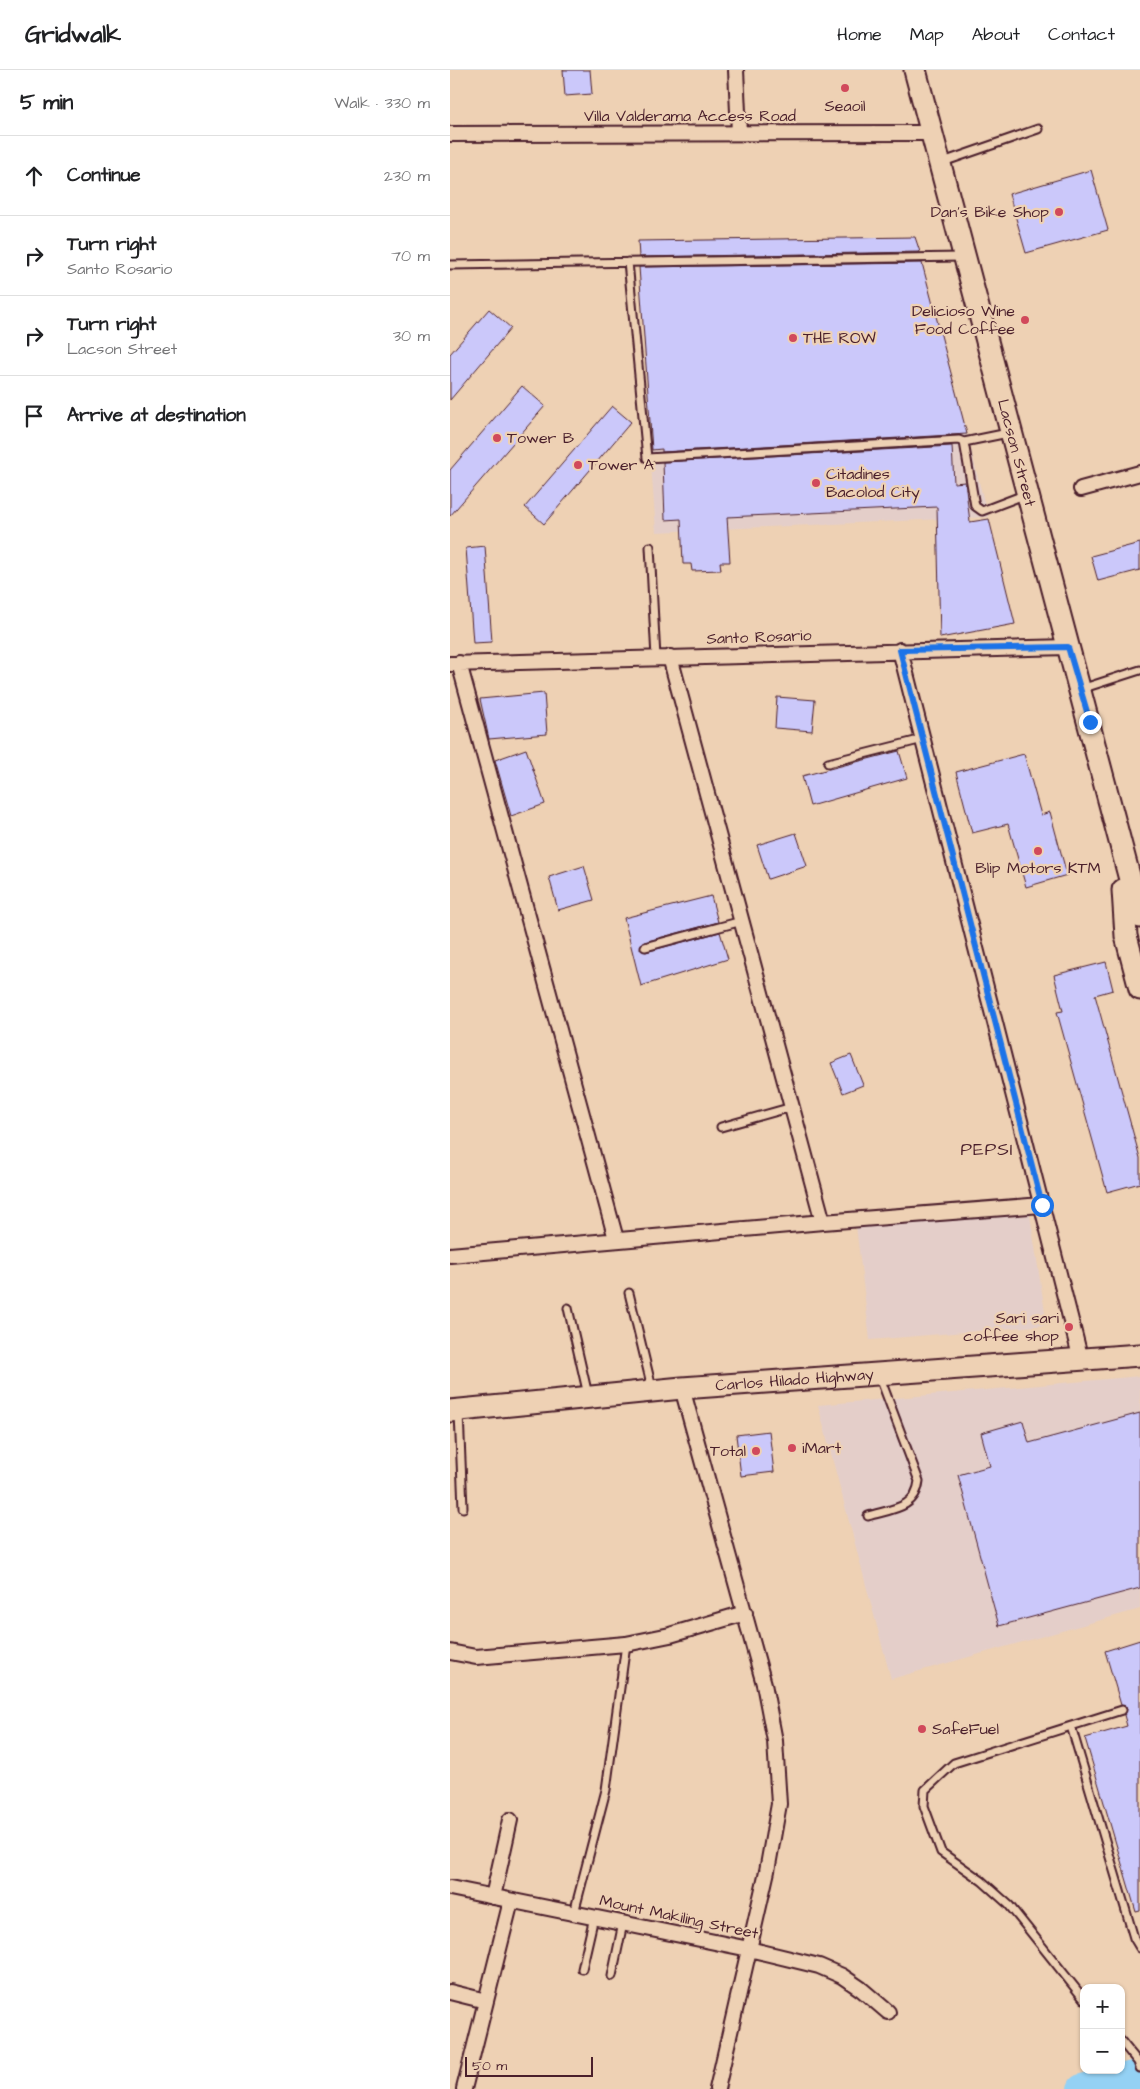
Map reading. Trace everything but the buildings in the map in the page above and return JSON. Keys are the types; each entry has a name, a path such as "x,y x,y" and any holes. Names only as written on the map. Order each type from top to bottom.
{"main road":[{"name":"Lacson Street","path":"915,70 930,133 940,163 1027,494 1120,835 1140,917"},
{"name":"Lacson Street","path":"1120,835 1140,880"},
{"name":"Lacson Street","path":"1120,835 1126,936 1140,989"},
{"name":"Carlos Hilado Highway","path":"454,1410 682,1388 1140,1355"}],"street":[{"path":"736,70 739,132"},
{"name":"Villa Valderama Access Road","path":"450,134 930,133"},
{"path":"1081,489 1140,473"},
{"name":"Santo Rosario","path":"454,664 900,650 1068,647"},
{"path":"900,650 1081,1360"},
{"path":"663,657 743,920 823,1222"},
{"path":"454,664 616,1239"},
{"path":"450,1255 616,1239 1042,1205"},
{"path":"682,1388 764,1684 775,1741 779,1804 767,1871 717,2089"},
{"path":"450,1652 476,1657 626,1644 670,1635 745,1613"},
{"path":"493,1897 510,1820"},
{"name":"Mount Makiling Street","path":"450,1888 748,1949 820,1966 842,1976 888,2012"},
{"path":"464,2089 511,1900"},
{"path":"450,1992 486,2000"}],"lane":[{"path":"940,163 1038,128"},
{"path":"450,265 965,257"},
{"path":"628,262 644,452 647,458 959,440 964,442 1011,432"},
{"path":"964,442 975,506 982,511 1027,494"},
{"path":"650,548 663,657"},
{"path":"1080,689 1140,670"},
{"path":"828,763 923,738"},
{"path":"645,947 743,920"},
{"path":"721,1127 792,1107"},
{"path":"629,1293 653,1391"},
{"path":"568,1308 589,1398"},
{"path":"868,1516 902,1506 912,1500 918,1492 919,1481 878,1373"},
{"path":"454,1410 463,1508"},
{"path":"574,1913 606,1790 626,1644"},
{"path":"1080,1994 1009,1905 982,1881 940,1852 924,1806 925,1790 954,1763 1122,1710"},
{"path":"1071,1726 1134,1938 1140,1948"},
{"path":"582,1969 594,1917"},
{"path":"612,1976 623,1923"},
{"path":"1125,2046 1138,2062 1140,2068"}],"shaded area":[{"name":"Citadines Bacolod City","path":"967,434 988,517 656,532 650,450"},
{"path":"1030,1215 1047,1325 870,1340 856,1226"},
{"path":"1140,1376 1140,1609 891,1679 818,1405"}],"waterway":[{"path":"1082,2089 1140,2074"}],"place":[{"name":"Seaoil","path":"845,88"},
{"name":"Dan's Bike Shop","path":"1059,212"},
{"name":"Delicioso Wine Food Coffee","path":"1025,320"},
{"name":"THE ROW","path":"793,338"},
{"name":"Tower B","path":"497,438"},
{"name":"Tower A","path":"578,465"},
{"name":"Citadines Bacolod City","path":"816,483"},
{"name":"Blip Motors KTM","path":"1038,851"},
{"name":"Sari sari coffee shop","path":"1069,1327"},
{"name":"iMart","path":"792,1448"},
{"name":"Total","path":"756,1451"},
{"name":"SafeFuel","path":"922,1729"}],"district":[{"name":"PEPSI","path":"987,1149"}],"route":[{"path":"1042,1205 900,650 1068,647 1090,722"}]}
